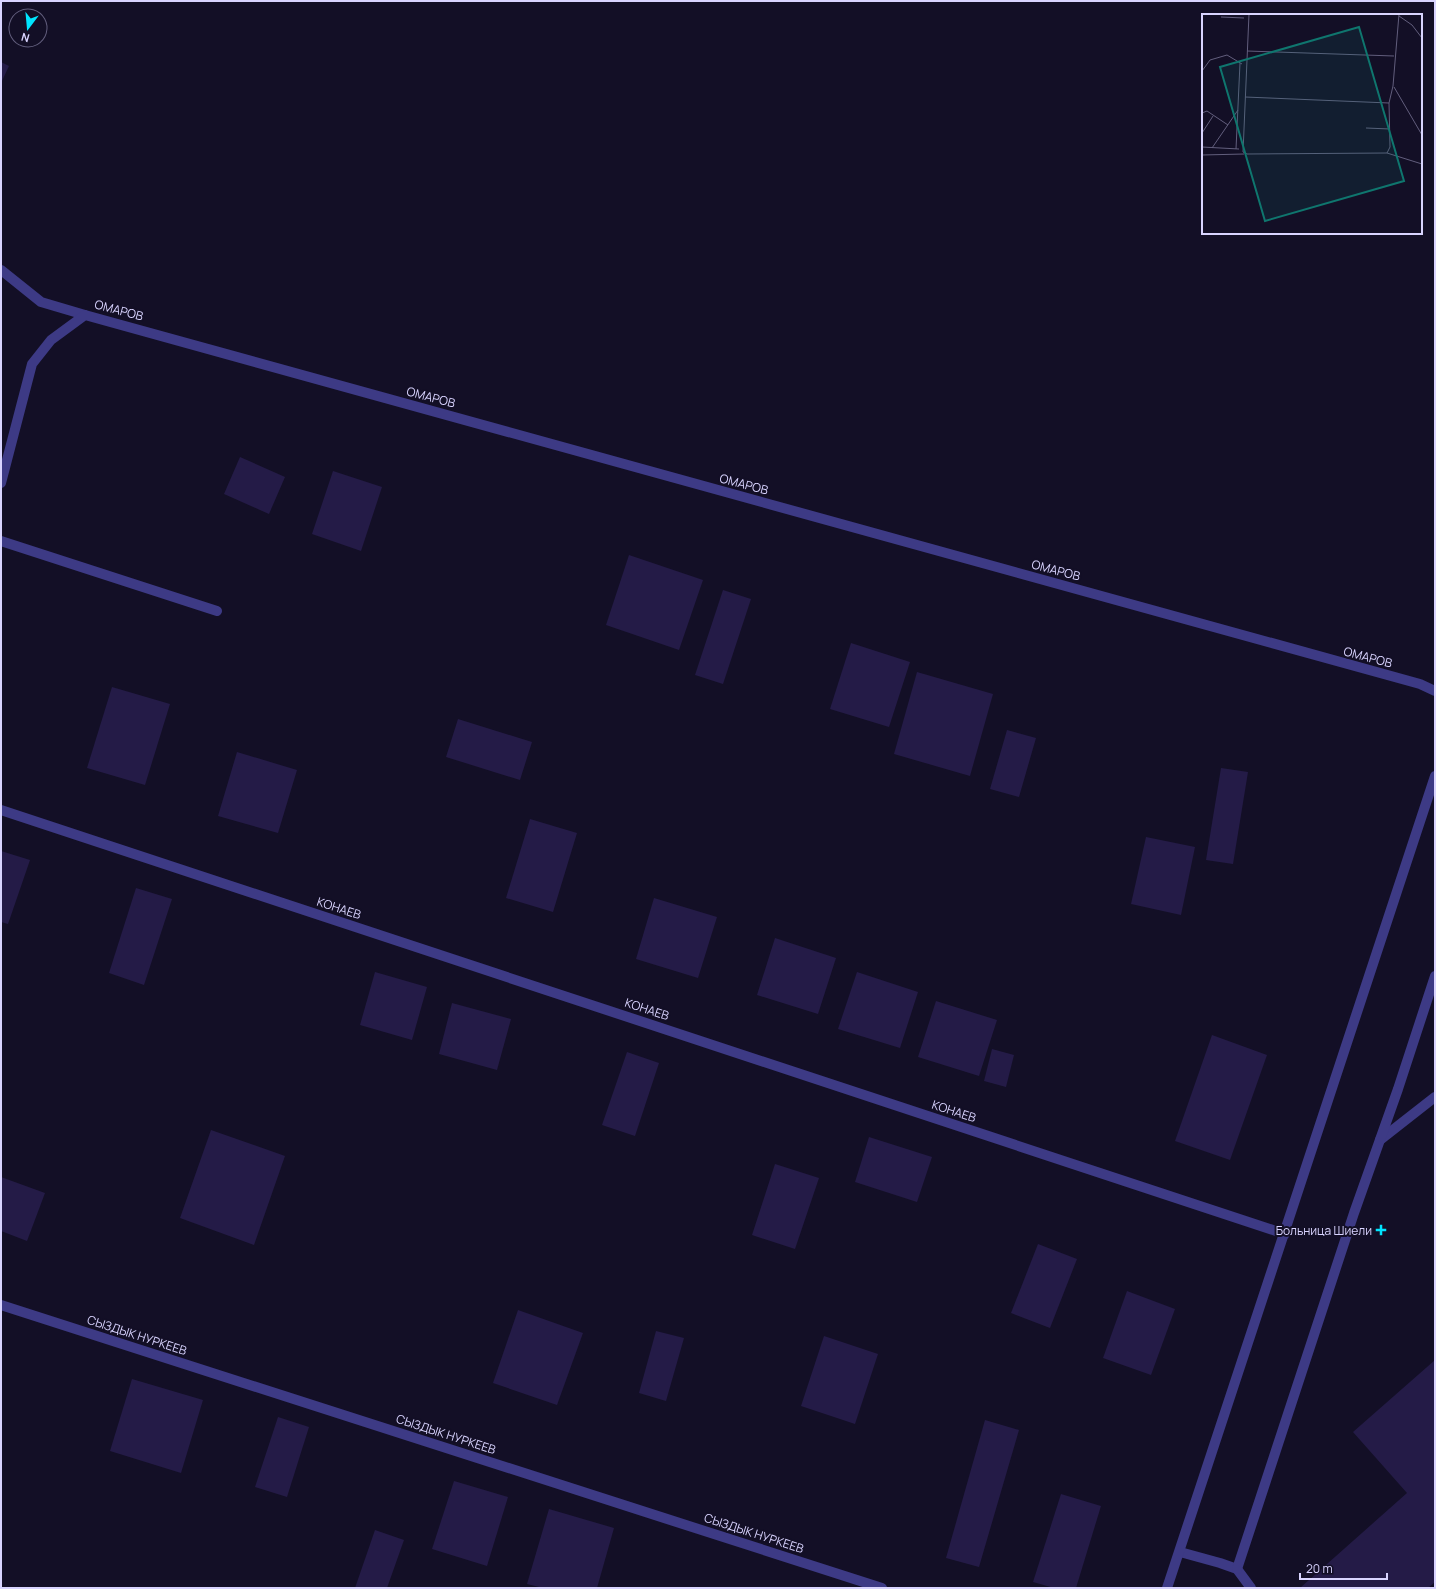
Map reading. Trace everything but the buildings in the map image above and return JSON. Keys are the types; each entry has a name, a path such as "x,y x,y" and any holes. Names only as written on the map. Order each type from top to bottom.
{"street":[{"path":"1,270 42,302 86,314"},
{"name":"ОМАРОВ","path":"1,483 32,364 51,340 86,314 1420,684 1435,691"},
{"path":"1,541 217,610"},
{"path":"1167,1588 1435,776"},
{"name":"КОНАЕВ","path":"1,810 1284,1234"},
{"path":"1237,1569 1354,1213 1380,1141 1435,976"},
{"path":"1380,1141 1435,1097"},
{"name":"СЫЗДЫК НУРКЕЕВ","path":"1,1304 882,1588"},
{"path":"1180,1552 1220,1562 1237,1569 1252,1588"}],"place":[{"name":"Больница Шиели","path":"1381,1230"}]}
